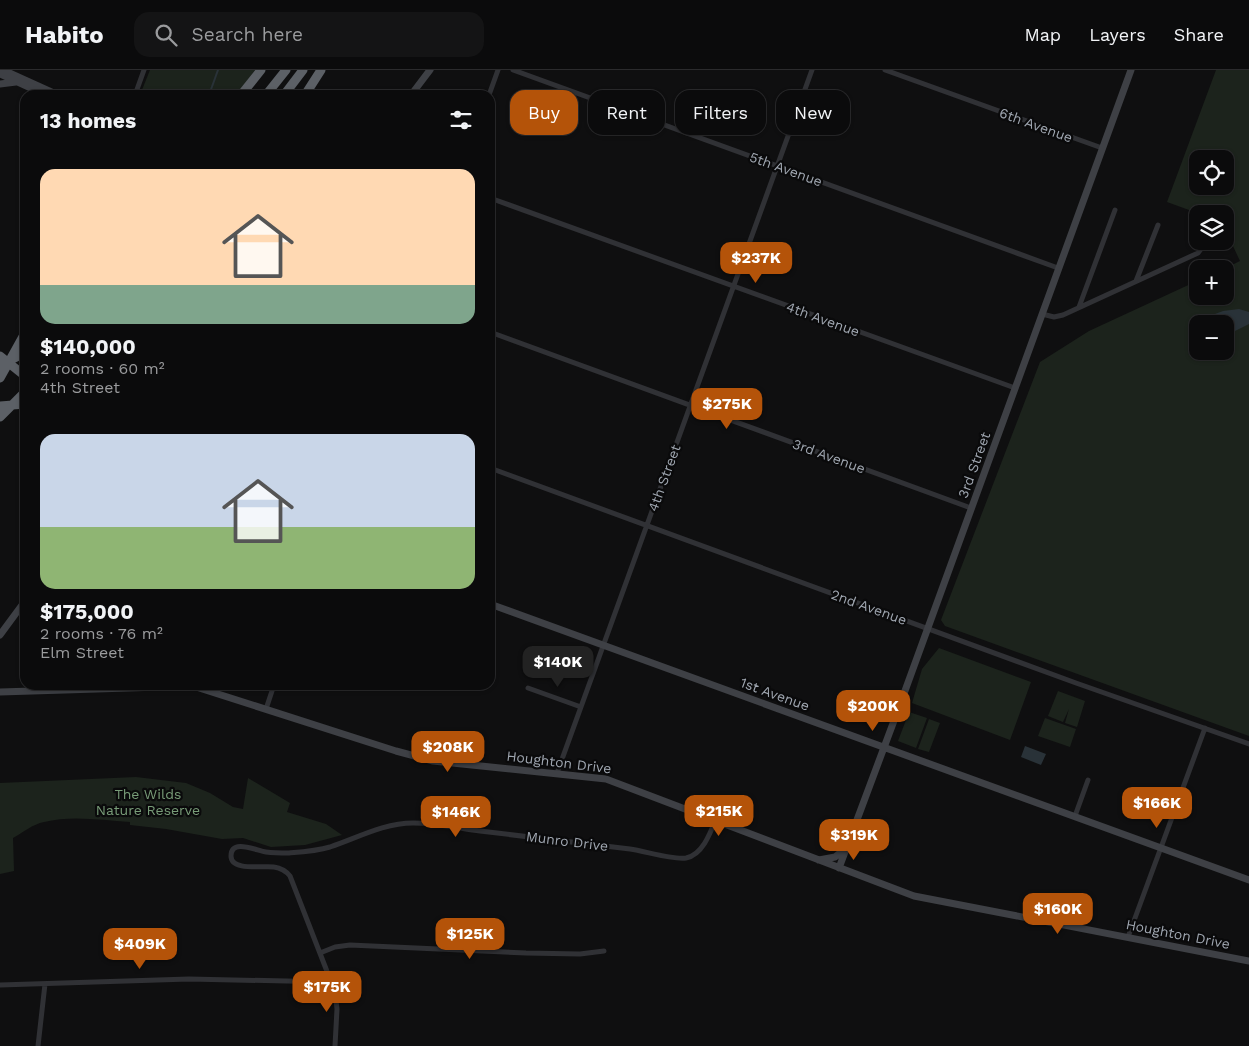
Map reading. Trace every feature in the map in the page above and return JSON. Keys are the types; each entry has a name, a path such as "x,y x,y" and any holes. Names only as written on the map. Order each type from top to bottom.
{"highway":[{"path":"245,90 261,70"},
{"path":"270,90 286,70"},
{"path":"288,90 303,70"},
{"path":"309,90 322,70"},
{"path":"0,379 20,342"},
{"path":"0,365 20,355"},
{"path":"0,356 20,372"},
{"path":"0,379 20,370"},
{"path":"0,417 20,397"},
{"path":"0,406 20,404"}],"street":[{"path":"36,90 0,74 3,70 47,90"},
{"path":"137,90 144,70"},
{"path":"415,90 430,70"},
{"path":"491,90 498,70"},
{"name":"5th Avenue","path":"513,70 1058,268"},
{"name":"4th Street","path":"557,773 812,70"},
{"name":"6th Avenue","path":"885,70 1102,148"},
{"name":"3rd Street","path":"839,868 1130,70"},
{"path":"0,84 19,82"},
{"name":"4th Avenue","path":"495,200 1015,388"},
{"path":"1079,308 1115,210"},
{"path":"1136,282 1158,225"},
{"path":"1042,314 1057,317 1136,282 1198,253 1200,250"},
{"name":"3rd Avenue","path":"495,334 971,508"},
{"name":"2nd Avenue","path":"495,470 928,627 1076,683 1249,744"},
{"name":"1st Avenue","path":"495,606 1249,880"},
{"path":"0,635 20,609"},
{"path":"528,688 581,707"},
{"name":"Houghton Drive","path":"0,692 22,690"},
{"name":"Houghton Drive","path":"202,690 433,761 606,779 817,860 930,900 1249,961"},
{"path":"266,709 272,690"},
{"path":"1128,937 1205,728"},
{"path":"1075,816 1088,780"},
{"name":"Munro Drive","path":"336,1044 337,1009 335,992 290,876 284,870 276,867 236,864 231,858 231,853 234,849 244,846 271,853 304,852 329,847 384,827 414,823 561,840 642,851 674,858 685,858 701,847 709,836 715,820"},
{"path":"817,860 836,857 848,845"},
{"path":"320,953 335,947 350,945 526,953 580,954 604,951"},
{"path":"0,985 189,979 331,982"},
{"path":"38,1046 45,984"}],"green space":[{"path":"150,70 255,70 241,90 142,90"},
{"path":"1216,70 1249,70 1249,736 945,626 941,620 1040,362 1089,331 1189,285 1189,305 1234,305 1234,264 1240,261 1234,248 1234,205 1189,205 1189,210 1167,202"},
{"path":"939,648 1031,682 1010,740 912,703 922,669"},
{"path":"1058,691 1085,701 1077,727 1065,723 1069,709 1063,722 1048,716"},
{"path":"909,712 927,718 916,748 898,741"},
{"path":"1045,718 1076,729 1070,747 1038,736"},
{"path":"929,719 940,723 929,752 918,749"},
{"name":"The Wilds Nature Reserve","path":"136,777 186,783 210,793 233,807 243,809 248,778 290,803 287,812 326,824 342,835 305,845 271,847 243,838 222,839 130,825 130,822 87,819 54,820 36,825 13,838 14,871 0,874 0,783"}],"shaded area":[{"path":"1239,309 1249,312 1249,324 1234,332 1234,315 1215,315 1223,311"},
{"path":"1025,746 1046,754 1041,765 1021,757"}],"waterway":[{"path":"211,90 218,70"}]}
